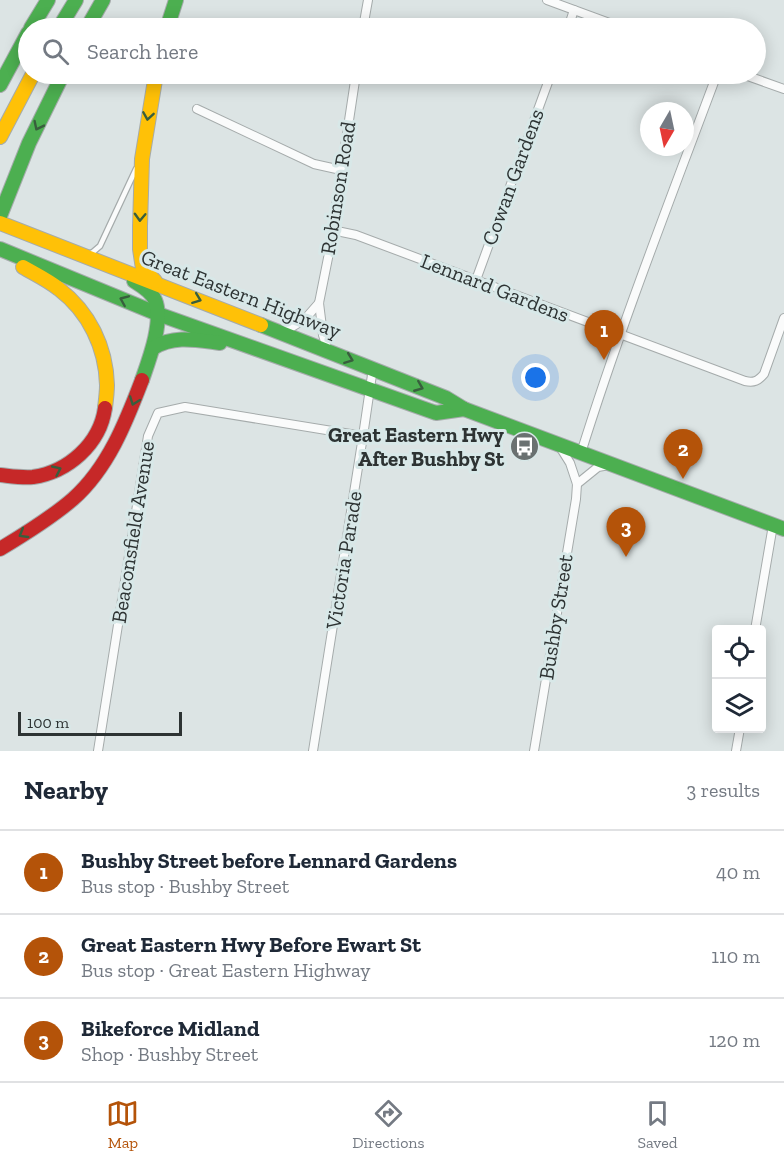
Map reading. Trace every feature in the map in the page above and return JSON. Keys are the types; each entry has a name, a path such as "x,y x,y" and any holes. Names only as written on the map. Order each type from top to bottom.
{"highway":[{"path":"37,18 48,0"},
{"path":"65,18 76,0"},
{"path":"93,18 103,0"},
{"path":"170,18 176,0"},
{"path":"0,85 18,52"},
{"path":"0,137 28,84"},
{"path":"0,216 29,143 58,84"},
{"path":"154,84 142,159 140,226 143,269 160,285"},
{"name":"Great Eastern Highway","path":"0,223 373,368 446,398 464,409 779,527"},
{"path":"0,249 30,272 58,288 70,298 87,319 94,330 103,355 108,377 108,390 106,409 98,430 85,451 75,459 59,470 38,477 15,478 0,475"},
{"name":"Great Eastern Highway","path":"0,249 158,314 436,413 464,409"},
{"path":"0,549 37,526 74,498 110,452 126,421 153,348 158,314 156,301 149,292 128,278 123,271"},
{"path":"153,348 165,341 200,340 275,356"}],"street":[{"path":"365,18 368,0"},
{"path":"547,0 596,18"},
{"path":"571,18 574,10"},
{"path":"766,83 784,90"},
{"name":"Robinson Road","path":"328,351 323,335 319,303 354,84"},
{"name":"Cowan Gardens","path":"476,280 547,84"},
{"path":"581,453 620,335 713,84"},
{"path":"197,109 314,164 341,170"},
{"name":"Lennard Gardens","path":"332,230 356,235 752,383 764,374 784,318"},
{"path":"282,333 305,319 319,303"},
{"name":"Victoria Parade","path":"313,751 373,368"},
{"name":"Beaconsfield Avenue","path":"98,751 148,436 158,413 185,407 363,436"},
{"name":"Bushby Street","path":"534,751 577,484 570,463 559,445"},
{"path":"577,484 598,467 612,465"},
{"path":"757,625 779,527"},
{"path":"736,751 739,733"}],"lane":[{"path":"82,256 93,252 100,246 142,159"}],"traffic: fast":[{"path":"37,18 48,0"},
{"path":"65,18 76,0"},
{"path":"93,18 103,0"},
{"path":"170,18 176,0"},
{"path":"0,85 18,52"},
{"path":"0,216 29,143 58,84"},
{"path":"0,249 158,314 436,413 464,409"},
{"path":"134,281 146,289 155,300 158,319 142,380"},
{"path":"261,325 446,398 464,409 784,529"},
{"path":"153,348 177,340 220,343"}],"traffic: slow":[{"path":"0,137 28,84"},
{"path":"154,84 142,159 140,249 143,269 155,281"},
{"path":"0,223 261,325"},
{"path":"23,267 46,280 70,298 94,331 106,371 105,408"}],"traffic: jam":[{"path":"0,549 56,513 85,487 115,444 142,380"},
{"path":"0,475 33,477 46,474 70,462 80,454 97,433 105,408"}],"place":[{"name":"Bushby Street before Lennard Gardens","path":"604,360"},
{"name":"Great Eastern Hwy After Bushby St","path":"525,447"},
{"name":"Great Eastern Hwy Before Ewart St","path":"683,479"},
{"name":"Bikeforce Midland","path":"626,557"}]}
